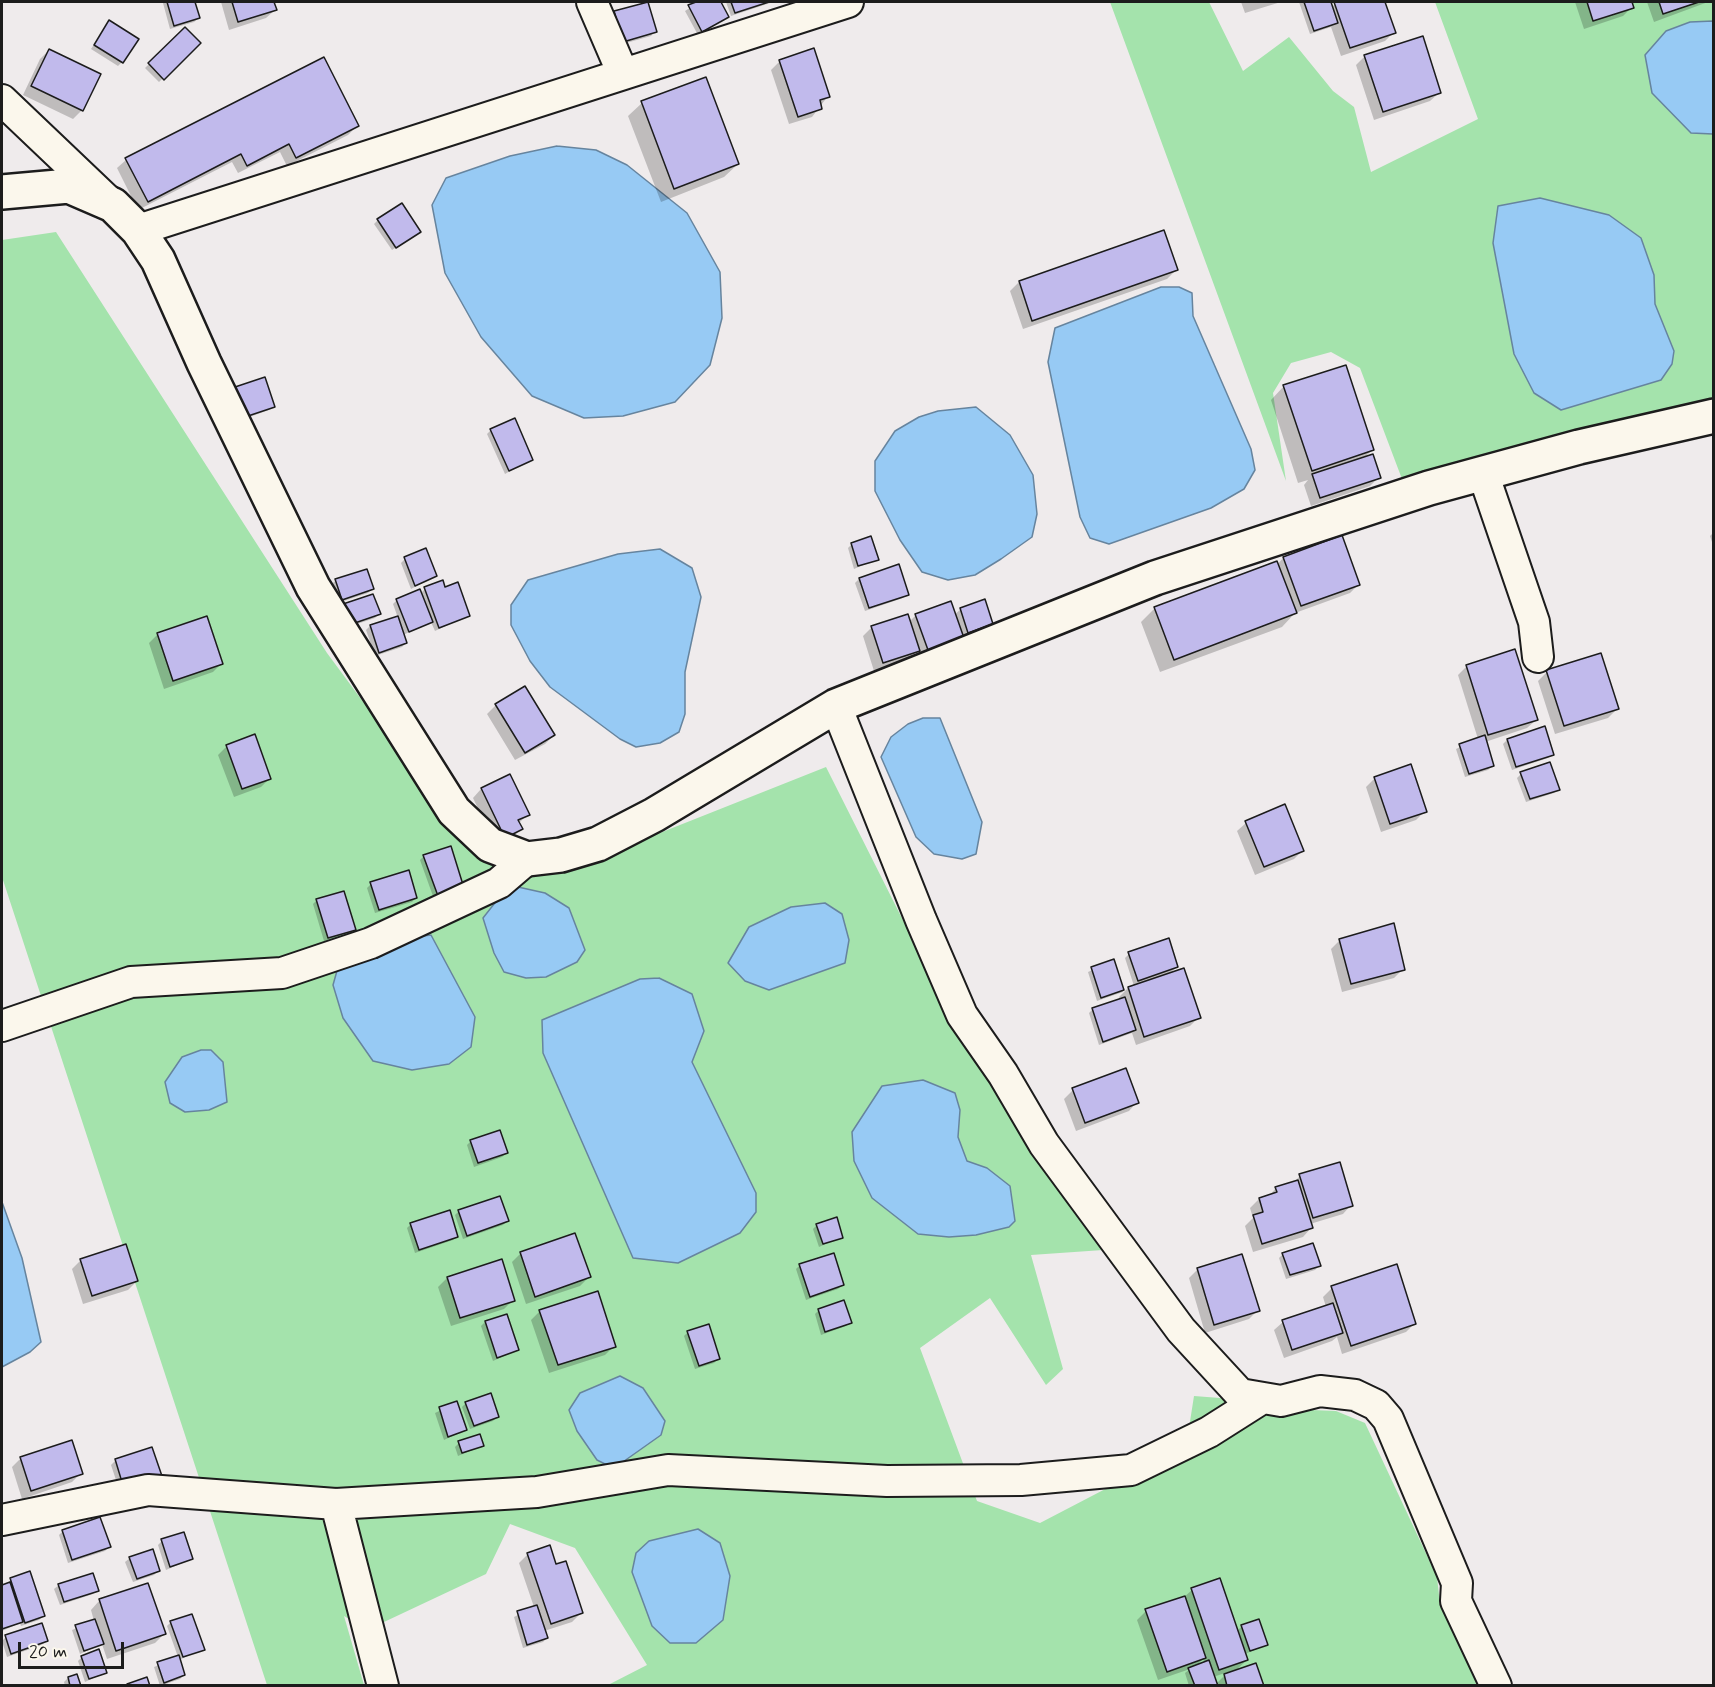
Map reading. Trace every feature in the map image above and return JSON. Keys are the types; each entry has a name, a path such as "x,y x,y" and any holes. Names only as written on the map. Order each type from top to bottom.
{"street":[{"path":"592,2 623,74"},
{"path":"138,230 848,2"},
{"path":"2,100 138,230 158,260 204,363 319,597 454,811 490,844 527,859 561,855 598,844 654,816 836,706 1177,570 1387,501 1483,473 1579,447 1713,416"},
{"path":"2,192 69,186 113,205"},
{"path":"1483,473 1534,622 1538,657"},
{"path":"836,706 921,920 962,1015 1003,1074 1044,1144 1181,1330 1240,1394 1281,1401 1320,1390 1355,1395 1376,1405 1388,1419 1457,1583 1456,1601 1496,1686"},
{"path":"2,1026 131,982 282,973 371,943 499,883 527,859"},
{"path":"2,1520 148,1490 336,1503 537,1492 668,1470 887,1481 1021,1480 1131,1470 1209,1432 1261,1399"},
{"path":"336,1503 383,1686"}],"green space":[{"path":"1110,2 1209,2 1243,71 1289,37 1333,91 1354,107 1371,172 1478,119 1435,2 1713,2 1713,405 1402,479 1360,368 1331,352 1291,363 1273,393 1286,481"},
{"path":"56,232 327,653 475,853 559,873 826,767 939,992 1103,1250 1031,1255 1063,1369 1046,1385 990,1298 920,1348 977,1501 1040,1523 1186,1447 1194,1396 1233,1399 1287,1409 1336,1411 1365,1423 1437,1577 1440,1604 1479,1685 608,1685 647,1665 575,1548 510,1524 486,1574 367,1630 344,1616 364,1685 267,1685 2,877 2,240"}],"water":[{"path":"1713,21 1713,134 1691,133 1652,93 1645,55 1666,31 1690,22"},
{"path":"557,146 596,150 627,165 687,213 720,272 722,318 710,365 675,402 623,416 584,418 532,396 481,337 445,273 432,205 446,178 510,156"},
{"path":"1540,198 1609,215 1641,238 1654,275 1655,304 1674,351 1672,364 1661,380 1561,410 1534,393 1514,354 1493,243 1498,206"},
{"path":"1161,287 1179,287 1192,293 1193,316 1251,449 1255,470 1244,489 1211,508 1109,544 1090,538 1080,517 1048,362 1055,328"},
{"path":"976,407 1010,435 1033,475 1037,514 1032,537 975,575 948,580 922,572 900,540 875,491 875,461 895,431 919,417 938,411"},
{"path":"660,549 692,568 701,597 685,672 685,714 679,732 660,743 636,747 620,739 550,687 530,661 511,625 511,605 528,580 618,554"},
{"path":"923,718 940,718 982,822 976,854 962,859 934,854 916,837 881,757 891,737 908,724"},
{"path":"509,885 545,893 569,908 585,950 577,962 546,977 526,978 504,972 494,953 483,918"},
{"path":"825,903 842,914 849,940 845,963 769,990 745,981 728,963 749,927 791,907"},
{"path":"431,935 475,1017 471,1047 449,1064 412,1070 373,1061 343,1018 333,985 340,960 407,938"},
{"path":"659,978 692,994 704,1031 692,1062 756,1193 756,1212 740,1233 678,1263 633,1258 543,1053 542,1020 640,979"},
{"path":"201,1050 211,1050 223,1062 227,1102 209,1110 185,1112 170,1103 165,1082 182,1057"},
{"path":"923,1080 955,1093 960,1110 958,1137 967,1161 987,1168 1010,1186 1015,1221 1009,1227 976,1235 949,1237 918,1234 872,1198 854,1161 852,1132 882,1086"},
{"path":"2,1202 22,1258 41,1342 30,1352 2,1367"},
{"path":"620,1376 643,1388 665,1421 661,1435 620,1464 609,1466 597,1460 577,1431 569,1410 580,1393"},
{"path":"698,1529 720,1543 730,1576 723,1620 696,1643 670,1643 652,1626 632,1572 636,1553 649,1541"}],"building":[{"path":"167,2 195,2 200,18 174,26"},
{"path":"232,2 274,2 277,10 238,22"},
{"path":"648,2 657,32 623,42 614,11"},
{"path":"696,2 721,2 729,17 702,32 688,5"},
{"path":"731,2 769,2 735,13"},
{"path":"1304,2 1331,2 1338,23 1314,31"},
{"path":"1334,2 1385,2 1396,33 1350,48"},
{"path":"1587,2 1632,2 1634,8 1593,21"},
{"path":"1659,2 1699,2 1663,14"},
{"path":"109,20 139,39 123,63 94,45"},
{"path":"185,27 201,43 164,80 148,63"},
{"path":"1423,36 1441,93 1383,112 1364,55"},
{"path":"814,48 830,97 820,100 822,109 798,117 779,60"},
{"path":"49,49 101,74 83,111 31,86"},
{"path":"324,57 359,126 296,158 289,144 247,166 241,154 148,202 125,158"},
{"path":"706,77 739,164 674,189 641,101"},
{"path":"402,203 421,232 396,248 377,219"},
{"path":"1164,230 1178,270 1032,321 1019,281"},
{"path":"1346,365 1374,450 1312,471 1283,385"},
{"path":"265,377 275,407 245,417 235,387"},
{"path":"515,418 533,460 509,471 490,429"},
{"path":"1373,454 1381,478 1320,498 1312,474"},
{"path":"1342,535 1360,585 1301,606 1283,557"},
{"path":"871,536 879,560 858,566 851,543"},
{"path":"426,548 437,576 415,586 404,557"},
{"path":"1277,561 1297,613 1174,660 1154,607"},
{"path":"899,564 909,595 869,608 859,578"},
{"path":"367,569 374,589 342,600 335,579"},
{"path":"443,580 445,587 458,582 470,616 439,628 424,587"},
{"path":"420,589 433,622 409,632 396,599"},
{"path":"373,594 381,614 349,625 343,604"},
{"path":"985,599 993,624 968,633 960,608"},
{"path":"951,601 964,638 928,650 915,614"},
{"path":"908,614 920,651 883,663 871,626"},
{"path":"207,616 223,664 173,681 157,633"},
{"path":"398,616 407,643 379,653 370,625"},
{"path":"1515,649 1538,720 1488,735 1466,665"},
{"path":"1601,653 1619,709 1564,726 1546,670"},
{"path":"525,686 555,735 525,753 495,704"},
{"path":"1545,726 1554,755 1516,767 1507,739"},
{"path":"255,734 271,779 242,789 226,745"},
{"path":"1485,735 1494,766 1469,774 1459,744"},
{"path":"1550,762 1560,790 1530,799 1520,772"},
{"path":"1411,764 1427,812 1390,824 1374,777"},
{"path":"510,774 530,815 518,820 523,829 505,838 481,788"},
{"path":"1285,804 1304,851 1264,867 1245,821"},
{"path":"451,846 464,888 438,896 423,855"},
{"path":"409,870 417,898 379,910 370,882"},
{"path":"344,891 356,930 328,938 316,899"},
{"path":"1394,923 1405,970 1351,984 1339,939"},
{"path":"1169,938 1178,967 1138,981 1128,952"},
{"path":"1114,959 1124,990 1101,998 1091,967"},
{"path":"1184,968 1201,1018 1144,1037 1128,987"},
{"path":"1125,997 1136,1030 1103,1042 1092,1008"},
{"path":"1126,1068 1139,1103 1085,1123 1072,1088"},
{"path":"500,1130 508,1153 478,1163 470,1140"},
{"path":"1340,1162 1353,1206 1313,1218 1299,1174"},
{"path":"1298,1180 1313,1228 1262,1244 1253,1215 1263,1212 1259,1198 1277,1192 1275,1187"},
{"path":"500,1196 509,1221 467,1236 458,1210"},
{"path":"450,1210 458,1237 419,1250 410,1223"},
{"path":"837,1217 843,1238 823,1244 816,1224"},
{"path":"575,1233 591,1277 535,1297 520,1252"},
{"path":"1313,1243 1321,1266 1290,1275 1282,1253"},
{"path":"126,1244 138,1281 92,1296 80,1259"},
{"path":"834,1253 844,1285 810,1297 799,1264"},
{"path":"1242,1254 1260,1311 1214,1325 1197,1268"},
{"path":"502,1259 515,1301 460,1318 447,1277"},
{"path":"1397,1264 1416,1324 1351,1346 1331,1286"},
{"path":"598,1291 616,1347 558,1365 539,1310"},
{"path":"844,1300 852,1323 825,1332 818,1309"},
{"path":"1333,1303 1343,1333 1292,1350 1282,1320"},
{"path":"507,1314 519,1350 497,1358 485,1321"},
{"path":"709,1324 720,1359 699,1366 687,1331"},
{"path":"491,1393 499,1417 474,1426 465,1402"},
{"path":"457,1401 467,1430 448,1437 439,1407"},
{"path":"480,1434 484,1446 462,1453 458,1441"},
{"path":"72,1440 83,1474 31,1491 20,1457"},
{"path":"152,1447 163,1479 125,1492 115,1459"},
{"path":"100,1517 111,1547 72,1560 62,1530"},
{"path":"184,1532 193,1559 170,1567 161,1539"},
{"path":"550,1545 556,1564 566,1561 583,1613 551,1624 527,1553"},
{"path":"153,1549 160,1571 137,1579 129,1557"},
{"path":"30,1571 45,1616 25,1623 10,1578"},
{"path":"93,1573 99,1591 64,1602 58,1584"},
{"path":"1220,1578 1248,1660 1219,1670 1191,1588"},
{"path":"10,1582 23,1622 2,1629 2,1585"},
{"path":"148,1583 166,1634 116,1651 99,1599"},
{"path":"1185,1596 1206,1658 1167,1672 1145,1609"},
{"path":"537,1605 548,1638 527,1645 517,1611"},
{"path":"192,1614 205,1650 183,1657 170,1621"},
{"path":"95,1619 104,1644 84,1651 75,1625"},
{"path":"1259,1619 1268,1645 1250,1651 1241,1625"},
{"path":"42,1623 48,1641 11,1654 5,1635"},
{"path":"99,1649 107,1673 89,1679 81,1656"},
{"path":"179,1655 185,1675 164,1683 157,1662"},
{"path":"1209,1660 1218,1686 1195,1686 1188,1668"},
{"path":"1256,1663 1264,1686 1227,1686 1224,1674"},
{"path":"77,1674 81,1686 70,1686 68,1677"},
{"path":"147,1677 150,1686 127,1686 127,1684"}]}
